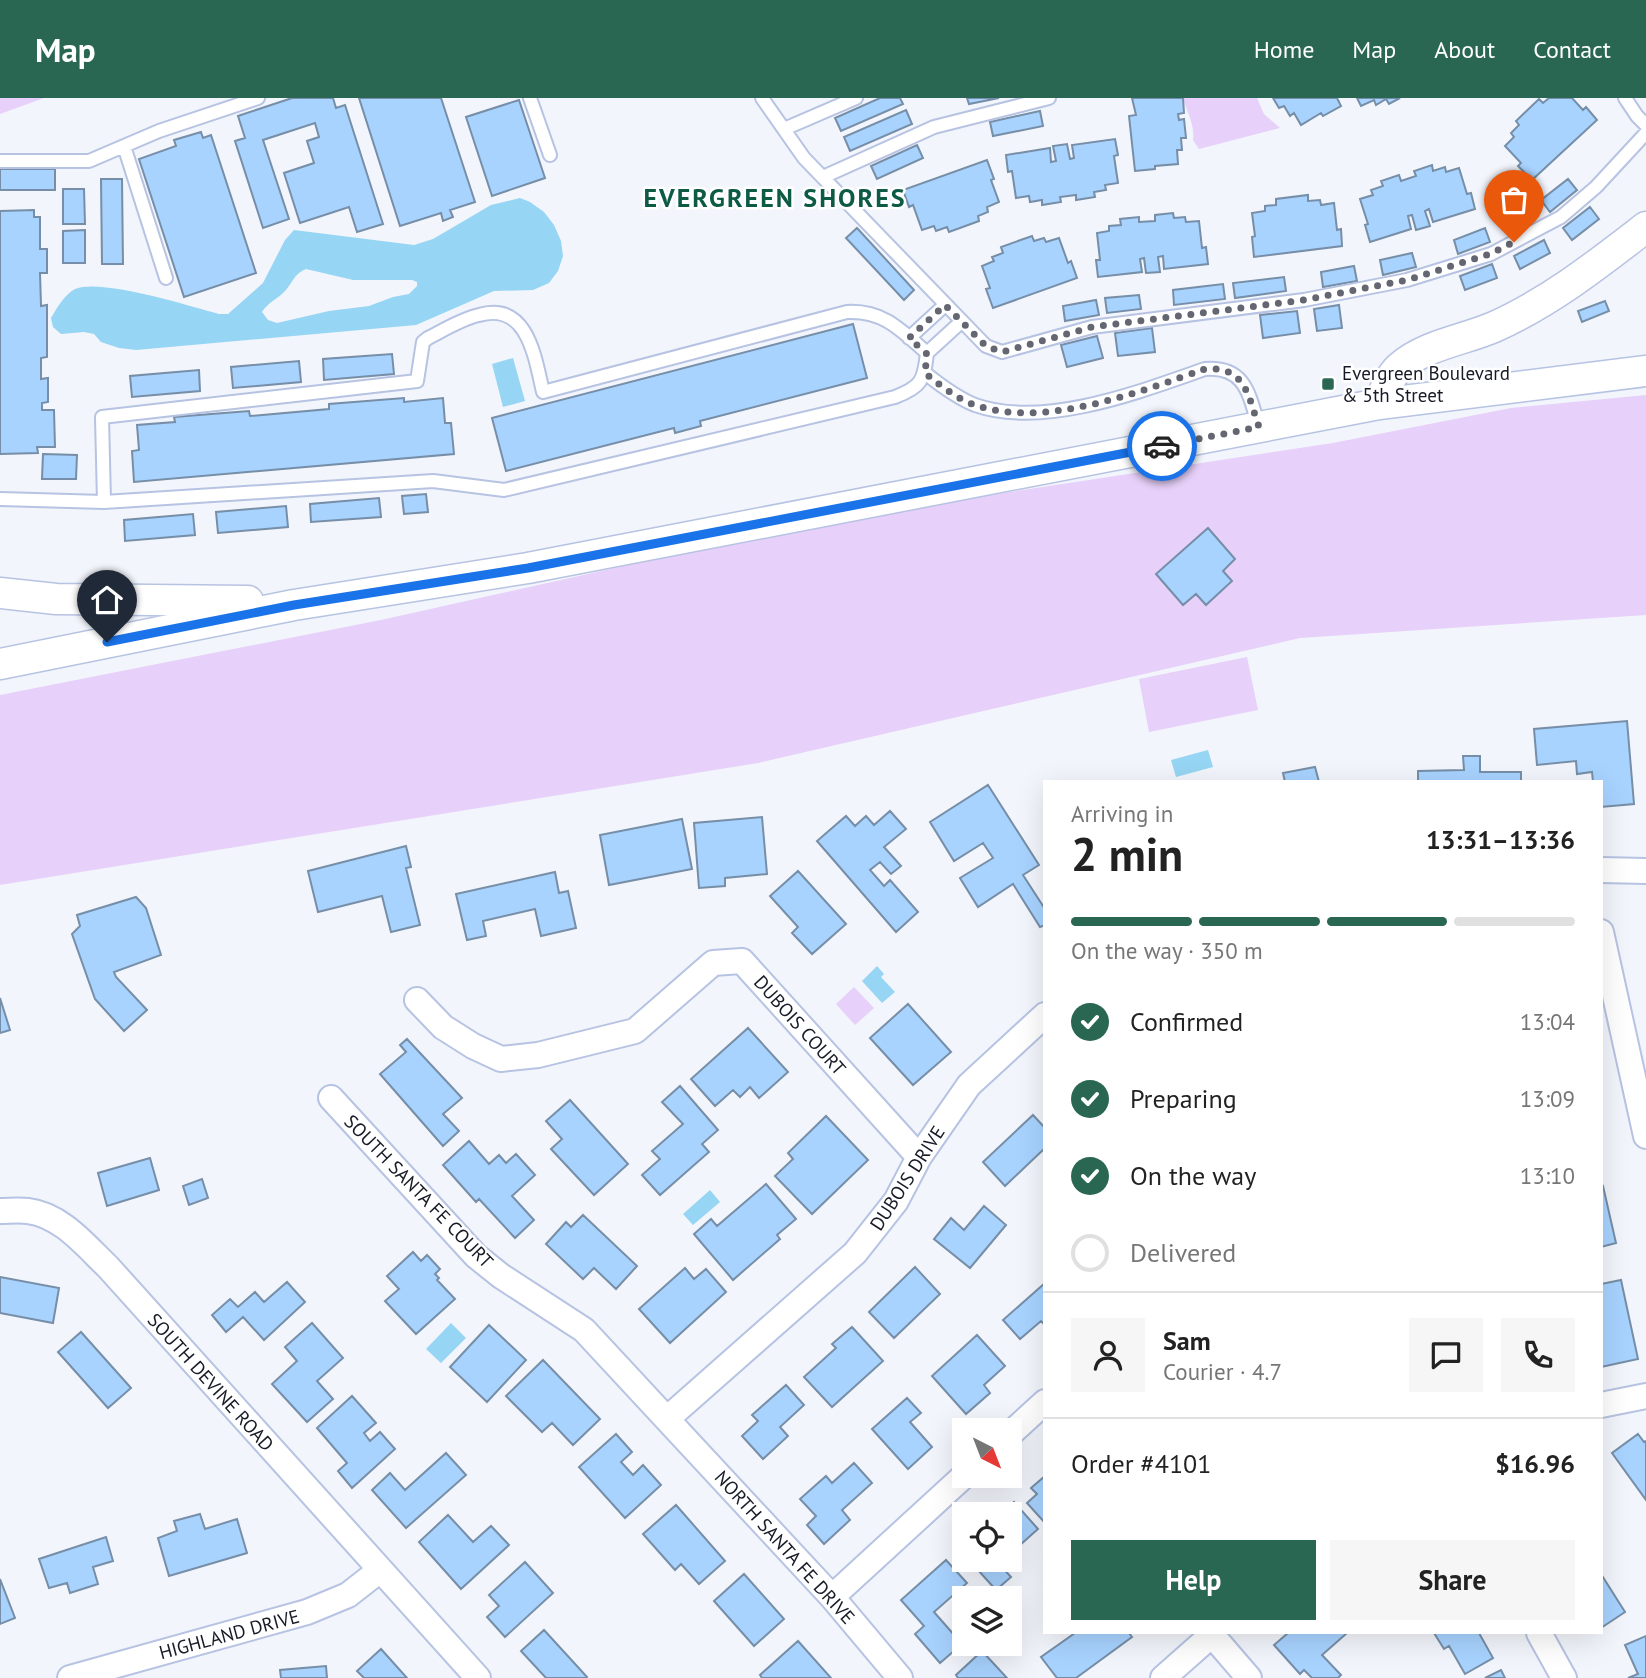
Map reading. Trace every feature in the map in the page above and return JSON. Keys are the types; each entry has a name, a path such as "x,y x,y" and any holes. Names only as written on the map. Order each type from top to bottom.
{"street":[{"path":"1379,404 1389,380 1400,367 1419,354 1494,327 1547,300 1646,227"},
{"path":"0,664 294,605 528,568 1379,404 1646,371"},
{"path":"0,593 56,599 240,601 294,605"},
{"path":"1603,870 1646,871"},
{"path":"1603,941 1646,1136"},
{"name":"DUBOIS COURT","path":"417,1000 443,1027 473,1046 501,1059 538,1055 635,1031 713,962 742,961 919,1157"},
{"name":"DUBOIS DRIVE","path":"668,1418 855,1253 896,1201 919,1157 969,1085 1043,1017"},
{"name":"SOUTH SANTA FE COURT","path":"331,1098 476,1256 501,1276 584,1330 668,1418"},
{"name":"SOUTH DEVINE ROAD","path":"0,1211 29,1211 50,1218 72,1232 108,1266 478,1678"},
{"path":"1603,1405 1646,1396"},
{"path":"1022,1423 1043,1404"},
{"name":"NORTH SANTA FE DRIVE","path":"668,1418 832,1597 900,1678"},
{"path":"832,1597 952,1487"},
{"name":"HIGHLAND DRIVE","path":"70,1678 307,1612 348,1595 380,1570"},
{"path":"1163,1678 1213,1634 1249,1678"},
{"path":"1540,1634 1564,1678"}],"lane":[{"path":"0,161 89,161 159,131 258,98"},
{"path":"530,98 550,155"},
{"path":"762,98 804,158 961,322 986,346 1002,352 1092,327 1304,300 1407,280 1490,254 1561,217 1596,187 1642,138"},
{"path":"784,129 856,98"},
{"path":"823,177 934,127 1049,98"},
{"path":"1625,98 1646,125"},
{"path":"124,146 166,278"},
{"path":"909,338 945,305"},
{"path":"104,502 102,417 417,381 423,342 477,315 493,312 516,321 525,331 532,347 543,392 847,312 862,311 880,316 927,354"},
{"path":"0,499 104,502 433,481 504,490 895,397 918,386 925,373 927,354 961,322"},
{"path":"925,373 974,405 1013,414 1049,413 1109,399 1205,369 1217,368 1229,371 1239,378 1246,388 1259,427"}],"shaded area":[{"path":"0,98 44,98 0,114"},
{"path":"1183,98 1257,98 1264,114 1280,128 1199,149 1193,140 1192,124"},
{"path":"1646,395 1646,615 1300,638 758,763 0,885 0,695 381,620 844,517 1333,443 1511,408"},
{"path":"1247,657 1258,710 1149,732 1139,679"},
{"path":"854,987 874,1008 855,1025 836,1004"}],"water":[{"path":"520,198 544,212 554,225 561,241 563,256 558,271 549,283 533,290 494,291 416,325 136,350 101,342 94,334 61,334 53,327 51,318 64,298 75,289 87,287 124,290 228,314 263,283 285,240 294,230 414,245 433,239 491,205","holes":["306,269 353,280 412,280 417,282 417,286 409,294 369,306 329,311 277,323 268,320 262,312"]},
{"path":"513,358 525,401 503,407 492,364"},
{"path":"1208,750 1213,767 1176,777 1171,760"},
{"path":"877,966 884,974 881,977 895,992 882,1003 862,981"},
{"path":"710,1190 720,1202 693,1225 683,1214"},
{"path":"451,1323 466,1338 441,1363 426,1349"}],"building":[{"path":"292,98 333,98 336,108 345,105 383,224 357,232 349,207 300,223 284,173 314,163 307,141 319,137 315,123 263,140 289,219 263,228 235,141 245,138 238,116"},
{"path":"359,98 441,98 475,202 450,210 453,217 443,221 441,213 400,226"},
{"path":"880,98 900,98 903,104 841,131 835,118"},
{"path":"967,98 999,98 969,104"},
{"path":"1132,98 1183,98 1184,113 1178,114 1179,120 1184,119 1186,138 1181,138 1182,150 1177,150 1178,164 1135,171 1129,116 1136,115"},
{"path":"1273,98 1337,98 1341,106 1323,116 1321,113 1301,125 1294,113 1290,116 1284,106 1279,108"},
{"path":"1357,98 1400,98 1389,104 1386,99 1376,105 1374,100 1361,106"},
{"path":"1549,98 1572,98 1583,110 1586,107 1597,120 1532,180 1518,166 1521,163 1505,146 1514,137 1511,133 1519,125 1516,121 1539,99 1543,103"},
{"path":"519,100 545,178 492,196 466,117"},
{"path":"906,110 912,124 850,151 844,137"},
{"path":"1040,111 1043,126 993,136 990,122"},
{"path":"201,132 203,138 211,135 256,273 184,297 139,159 176,146 174,140"},
{"path":"1115,139 1118,155 1114,156 1118,183 1105,185 1106,190 1094,192 1095,197 1076,200 1076,195 1060,197 1061,202 1042,205 1042,200 1030,202 1029,196 1016,198 1012,171 1008,172 1006,155 1050,148 1051,162 1056,161 1053,146 1067,144 1070,159 1074,158 1072,145"},
{"path":"917,145 923,158 877,179 871,166"},
{"path":"987,160 999,202 987,207 988,212 978,216 979,221 949,232 947,227 936,231 934,226 922,230 913,205 909,207 903,190"},
{"path":"1432,165 1433,171 1445,167 1446,172 1459,168 1475,209 1433,222 1429,209 1425,211 1430,226 1416,230 1412,215 1408,216 1411,229 1370,242 1365,225 1368,224 1360,199 1373,195 1371,190 1383,186 1381,181 1399,175 1401,181 1416,176 1414,171"},
{"path":"0,169 55,169 55,190 0,190"},
{"path":"101,179 122,179 123,264 102,264"},
{"path":"1568,179 1577,190 1550,212 1541,200"},
{"path":"63,189 84,189 85,224 63,224"},
{"path":"1308,195 1308,201 1320,200 1321,205 1334,203 1337,230 1341,229 1342,246 1254,257 1252,213 1265,211 1265,206 1276,205 1276,199"},
{"path":"1590,207 1599,219 1572,240 1563,228"},
{"path":"34,210 34,217 40,217 40,249 47,249 47,273 40,273 41,306 47,305 47,357 41,358 41,379 48,378 48,402 42,403 42,410 54,410 55,447 37,447 38,453 0,454 0,211"},
{"path":"1173,213 1174,218 1185,217 1186,222 1199,221 1202,248 1206,247 1208,264 1164,269 1163,256 1158,257 1160,272 1146,273 1144,258 1140,259 1142,272 1098,277 1096,260 1100,260 1097,233 1109,231 1109,226 1121,225 1120,219 1139,217 1139,222 1155,221 1155,215"},
{"path":"857,228 914,290 904,300 846,238"},
{"path":"1485,228 1490,242 1458,254 1454,240"},
{"path":"85,230 85,263 63,263 63,231"},
{"path":"1032,236 1034,241 1044,238 1046,242 1059,238 1077,278 993,308 986,289 990,288 982,266 994,261 992,257 1003,253 1001,247"},
{"path":"1544,240 1550,253 1520,269 1514,256"},
{"path":"1412,253 1416,267 1383,275 1380,260"},
{"path":"1492,264 1497,278 1465,290 1460,276"},
{"path":"1354,266 1357,281 1323,287 1321,272"},
{"path":"1284,277 1286,291 1235,298 1233,283"},
{"path":"1223,284 1225,299 1174,305 1173,290"},
{"path":"1139,295 1141,309 1107,313 1105,298"},
{"path":"1096,300 1099,315 1065,321 1063,306"},
{"path":"1605,301 1609,311 1582,322 1578,311"},
{"path":"1339,305 1342,328 1317,331 1314,309"},
{"path":"1297,311 1300,333 1263,338 1260,315"},
{"path":"853,324 867,378 700,421 701,426 675,433 674,428 506,471 492,418"},
{"path":"1152,328 1155,352 1118,356 1115,333"},
{"path":"1097,336 1103,358 1067,367 1061,345"},
{"path":"392,354 394,374 324,380 323,359"},
{"path":"299,361 301,382 233,388 231,367"},
{"path":"199,370 200,391 132,397 130,376"},
{"path":"404,398 404,402 443,398 445,423 451,423 454,454 134,482 132,451 139,450 137,425 175,422 174,417 249,411 250,416 329,409 329,404"},
{"path":"43,454 77,455 76,479 42,479"},
{"path":"426,494 428,512 404,514 402,496"},
{"path":"379,498 381,517 311,522 310,504"},
{"path":"286,506 288,527 218,533 216,512"},
{"path":"193,514 195,535 125,541 124,520"},
{"path":"1208,528 1235,559 1223,571 1232,581 1206,605 1196,594 1183,605 1156,574"},
{"path":"1627,721 1634,804 1603,807 1603,780 1593,780 1592,772 1577,774 1576,761 1537,765 1534,729"},
{"path":"1463,756 1480,756 1480,772 1521,772 1521,780 1418,780 1418,771 1464,770"},
{"path":"1315,767 1318,780 1285,780 1283,773"},
{"path":"988,785 1039,865 1023,875 1043,906 1043,926 1040,927 1013,884 978,907 960,878 993,858 983,843 954,861 930,822"},
{"path":"890,811 906,829 884,847 901,866 891,874 880,862 870,870 884,886 890,880 918,912 896,932 817,841 846,816 855,826 866,816 874,825"},
{"path":"762,817 767,874 725,878 725,886 699,888 694,823"},
{"path":"682,819 692,869 609,885 600,835"},
{"path":"406,846 411,867 406,868 420,925 391,932 382,896 318,912 308,871"},
{"path":"798,871 846,924 812,954 792,933 798,927 770,896"},
{"path":"555,872 559,893 568,891 576,928 541,936 535,909 483,921 486,936 467,940 456,894"},
{"path":"136,897 146,908 161,955 114,972 147,1010 124,1031 95,999 72,934 80,926 77,915"},
{"path":"0,998 10,1030 0,1033"},
{"path":"908,1004 951,1052 913,1085 870,1038"},
{"path":"748,1028 788,1072 759,1098 750,1087 740,1097 733,1090 715,1106 691,1079"},
{"path":"407,1039 462,1098 443,1114 459,1131 443,1146 380,1074 406,1052 400,1045"},
{"path":"680,1086 718,1130 702,1144 709,1152 660,1195 642,1175 660,1159 652,1151 683,1124 662,1102"},
{"path":"570,1100 628,1164 594,1195 551,1149 562,1139 546,1121"},
{"path":"1033,1115 1043,1126 1043,1150 1005,1186 983,1162"},
{"path":"826,1116 868,1160 812,1214 775,1176 793,1159 788,1153"},
{"path":"469,1141 489,1164 499,1155 506,1163 516,1154 535,1175 512,1196 534,1220 515,1238 479,1199 476,1202 443,1165"},
{"path":"150,1158 159,1190 107,1206 98,1173"},
{"path":"202,1179 208,1198 189,1205 183,1186"},
{"path":"766,1184 796,1219 777,1235 780,1239 733,1280 694,1234 711,1219 717,1226"},
{"path":"1603,1186 1616,1243 1603,1246"},
{"path":"984,1206 1006,1225 970,1268 934,1239 951,1218 964,1230"},
{"path":"583,1215 637,1266 616,1289 594,1268 583,1279 546,1244 566,1222 571,1227"},
{"path":"413,1252 421,1261 427,1255 440,1269 435,1274 439,1278 437,1280 455,1299 416,1334 385,1301 399,1289 387,1276"},
{"path":"915,1267 940,1294 894,1338 869,1312"},
{"path":"685,1268 694,1279 706,1269 726,1292 670,1343 639,1309"},
{"path":"0,1277 59,1288 53,1323 0,1313"},
{"path":"1621,1280 1638,1359 1603,1367 1603,1284"},
{"path":"287,1282 305,1302 264,1340 243,1317 226,1332 212,1315 230,1299 238,1307 255,1292 264,1302"},
{"path":"1043,1285 1043,1323 1041,1321 1020,1339 1003,1320"},
{"path":"312,1323 343,1358 317,1381 333,1399 307,1422 272,1384 297,1361 285,1347"},
{"path":"489,1325 526,1360 487,1402 450,1367"},
{"path":"852,1327 883,1361 832,1407 804,1377 836,1348 832,1344"},
{"path":"81,1332 131,1388 108,1408 58,1352"},
{"path":"977,1335 1005,1366 984,1385 990,1393 966,1414 932,1376"},
{"path":"543,1360 600,1419 573,1445 552,1423 542,1432 506,1396"},
{"path":"786,1385 804,1405 780,1427 788,1436 763,1459 742,1436 758,1421 752,1415"},
{"path":"352,1396 376,1423 364,1433 370,1441 380,1432 395,1449 352,1488 338,1471 347,1463 317,1428"},
{"path":"907,1398 921,1413 910,1422 932,1447 908,1469 872,1429"},
{"path":"616,1434 632,1452 621,1462 633,1475 643,1465 661,1485 625,1518 579,1467"},
{"path":"1638,1434 1646,1441 1646,1500 1612,1453"},
{"path":"446,1453 466,1475 406,1528 372,1490 390,1473 405,1490"},
{"path":"854,1463 872,1483 842,1510 850,1520 824,1544 807,1525 816,1516 800,1499 826,1476 832,1483"},
{"path":"1043,1478 1043,1521 1027,1503 1037,1494 1031,1488"},
{"path":"676,1505 725,1561 699,1584 681,1564 675,1570 643,1534"},
{"path":"1022,1511 1038,1529 1022,1543"},
{"path":"200,1514 205,1529 237,1519 247,1553 169,1576 158,1538 177,1531 174,1521"},
{"path":"448,1515 473,1542 491,1526 509,1545 461,1589 419,1542"},
{"path":"106,1537 113,1561 93,1567 98,1584 70,1593 67,1583 49,1588 39,1559"},
{"path":"946,1560 952,1567 952,1572 957,1572 967,1583 964,1586 952,1586 952,1596 934,1612 952,1633 952,1653 940,1663 915,1634 924,1626 901,1600"},
{"path":"525,1562 553,1593 505,1637 487,1617 499,1606 489,1595"},
{"path":"980,1572 1006,1572 1011,1577 1001,1586 992,1586"},
{"path":"744,1574 784,1619 754,1646 714,1601"},
{"path":"1603,1577 1625,1612 1603,1627"},
{"path":"0,1579 15,1618 0,1624"},
{"path":"544,1630 586,1678 546,1678 521,1651"},
{"path":"1074,1634 1130,1634 1132,1637 1076,1678 1057,1678 1041,1657"},
{"path":"1287,1634 1346,1634 1322,1655 1341,1675 1338,1678 1312,1678 1304,1670 1300,1674 1274,1645"},
{"path":"1435,1634 1480,1634 1493,1658 1465,1674 1449,1646 1444,1649"},
{"path":"1646,1636 1646,1678 1628,1678 1638,1674 1625,1645"},
{"path":"798,1641 831,1678 762,1678 760,1675"},
{"path":"381,1649 407,1678 364,1678 357,1671"},
{"path":"977,1656 987,1656 1007,1678 958,1678 956,1675"},
{"path":"326,1666 327,1678 281,1678 280,1670"},
{"path":"1501,1670 1505,1678 1485,1678"}],"way so far":[{"path":"1162,446 1259,427 1246,388 1239,378 1229,371 1205,369 1109,399 1049,413 1013,414 974,405 925,373 927,354 909,338 945,305 986,346 1002,352 1092,327 1304,300 1407,280 1490,254 1514,242"}],"place":[{"name":"Evergreen Boulevard & 5th Street","path":"1328,384"}],"district":[{"name":"EVERGREEN SHORES","path":"775,198"}],"route":[{"path":"107,642 294,605 528,568 1162,446"}]}
